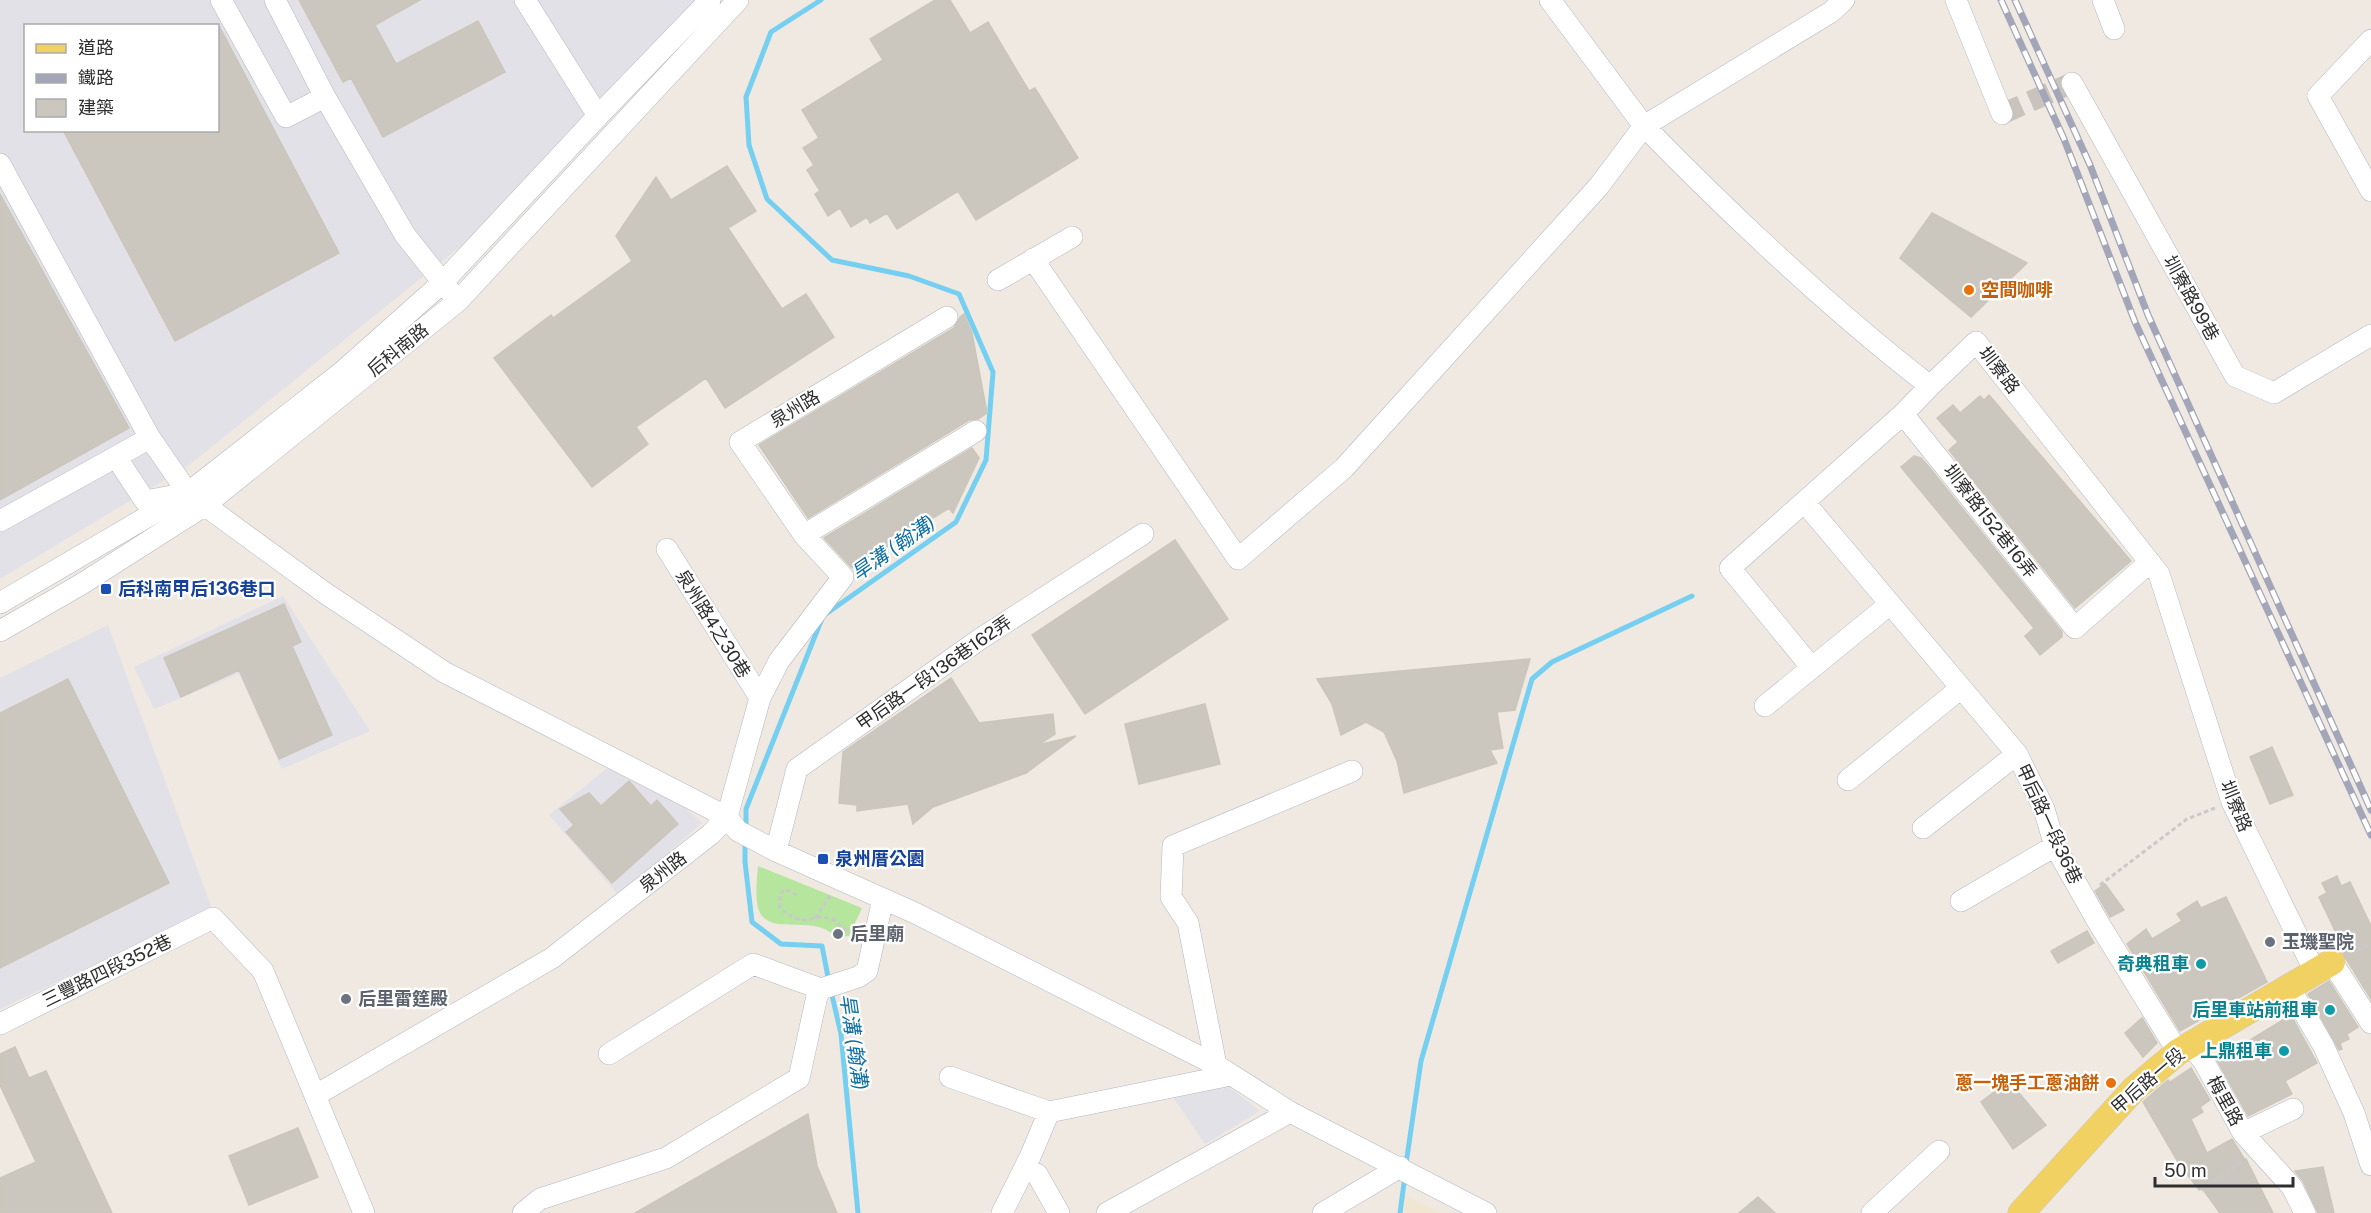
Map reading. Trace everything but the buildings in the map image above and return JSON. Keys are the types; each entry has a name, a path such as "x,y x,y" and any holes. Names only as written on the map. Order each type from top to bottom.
{"main road":[{"name":"甲后路一段","path":"2021,1213 2134,1089 2184,1049 2323,967"}],"street":[{"path":"221,0 286,117 325,97"},
{"path":"275,0 325,97 405,235 458,302"},
{"path":"525,0 598,116"},
{"name":"后科南路","path":"0,603 196,499 442,283 710,0"},
{"name":"后科南路","path":"0,631 80,585 458,302 738,0"},
{"path":"1550,0 1644,126 1721,204 1781,260 1868,338 1930,386 1903,414 1730,568 1812,668"},
{"path":"1033,259 1238,559 1344,468 1599,186 1644,126 1832,12 1844,0"},
{"path":"1956,0 2002,114"},
{"path":"2103,0 2114,29"},
{"path":"2371,40 2318,96 2371,191"},
{"name":"圳寮路99巷","path":"2072,83 2235,376 2274,393 2371,335"},
{"path":"0,165 150,438 196,499 325,593 444,672 776,851 882,899 1224,1070 1290,1112 1486,1213"},
{"path":"998,280 1072,237"},
{"name":"泉州路","path":"316,1095 552,958 711,834 740,830 759,698 779,661 843,577 804,536 740,442 947,317"},
{"name":"圳寮路","path":"1930,386 1976,342 2160,574 2232,802 2323,967"},
{"name":"圳寮路152巷16弄","path":"1903,414 2075,628 2150,562"},
{"path":"804,536 976,431"},
{"path":"0,521 150,438"},
{"path":"116,457 146,501 196,499"},
{"name":"甲后路一段36巷","path":"1805,503 2017,754 2044,809 2055,846 2084,897 2184,1049"},
{"name":"甲后路一段136巷162弄","path":"776,851 797,769 980,639 1143,534"},
{"name":"泉州路4之30巷","path":"667,549 759,698"},
{"path":"1765,706 1890,604"},
{"path":"1848,780 1961,688"},
{"path":"1923,828 2017,754"},
{"path":"1224,1070 1188,923 1171,897 1173,846 1352,771"},
{"path":"1961,901 2055,846"},
{"path":"609,1054 753,964 821,989 858,977 867,971 882,899"},
{"name":"三豐路四段352巷","path":"0,1024 213,918 263,971 316,1095"},
{"path":"2323,967 2371,1023"},
{"path":"2289,987 2323,1045 2354,1113 2371,1165"},
{"path":"523,1213 540,1199 666,1158 799,1078 817,996 821,989"},
{"name":"梅里路","path":"2184,1049 2203,1060 2243,1133 2292,1187 2305,1213"},
{"path":"950,1077 1049,1112 1224,1070"},
{"path":"316,1095 364,1213"},
{"path":"2243,1133 2293,1109"},
{"path":"1002,1213 1049,1112"},
{"path":"1107,1213 1290,1112"},
{"path":"1872,1213 1939,1151"},
{"path":"1323,1213 1405,1170"},
{"path":"1037,1174 1059,1213"}],"path":[{"path":"2084,897 2187,819 2232,802"},
{"path":"815,918 840,880"},
{"path":"797,895 785,889 780,894 780,908 803,922 815,918 832,919 844,930 851,932"},
{"path":"2201,1190 2224,1172 2260,1151"}],"shaded area":[{"path":"0,0 695,0 487,225 188,466 0,579"},
{"path":"283,596 370,731 282,769 239,674 154,709 134,667"},
{"path":"108,625 212,909 0,1009 0,678"},
{"path":"612,764 662,788 702,823 619,896 549,815"},
{"path":"1225,1084 1260,1111 1205,1144 1170,1093"},
{"path":"1405,1195 1440,1213 1404,1213"}],"green space":[{"path":"758,866 862,908 849,936 836,937 816,926 781,924 763,917 757,903"}],"waterway":[{"name":"旱溝 (翰溝)","path":"746,829 746,809 823,616 956,522 986,460 993,372 959,294 909,276 832,260 767,199 749,145 746,97 771,32 821,0"},
{"path":"1406,1164 1421,1061 1532,679 1552,662 1692,596"},
{"name":"旱溝 (翰溝)","path":"745,841 745,862 752,922 781,944 822,946 829,982"},
{"name":"旱溝 (翰溝)","path":"831,991 841,1034 858,1213"},
{"path":"1400,1213 1405,1176"}],"tunnel":[{"path":"2002,114 2072,83"}],"railway":[{"path":"2001,0 2064,139 2135,322 2371,835"},
{"path":"2015,0 2090,165 2148,315 2371,810"}],"place":[{"name":"空間咖啡","path":"1969,290"},
{"name":"后科南甲后136巷口","path":"106,589"},
{"name":"泉州厝公園","path":"823,859"},
{"name":"后里廟","path":"838,934"},
{"name":"玉璣聖院","path":"2270,942"},
{"name":"奇典租車","path":"2201,964"},
{"name":"后里雷筳殿","path":"346,999"},
{"name":"后里車站前租車","path":"2330,1010"},
{"name":"上鼎租車","path":"2284,1051"},
{"name":"蔥一塊手工蔥油餅","path":"2111,1083"}]}
